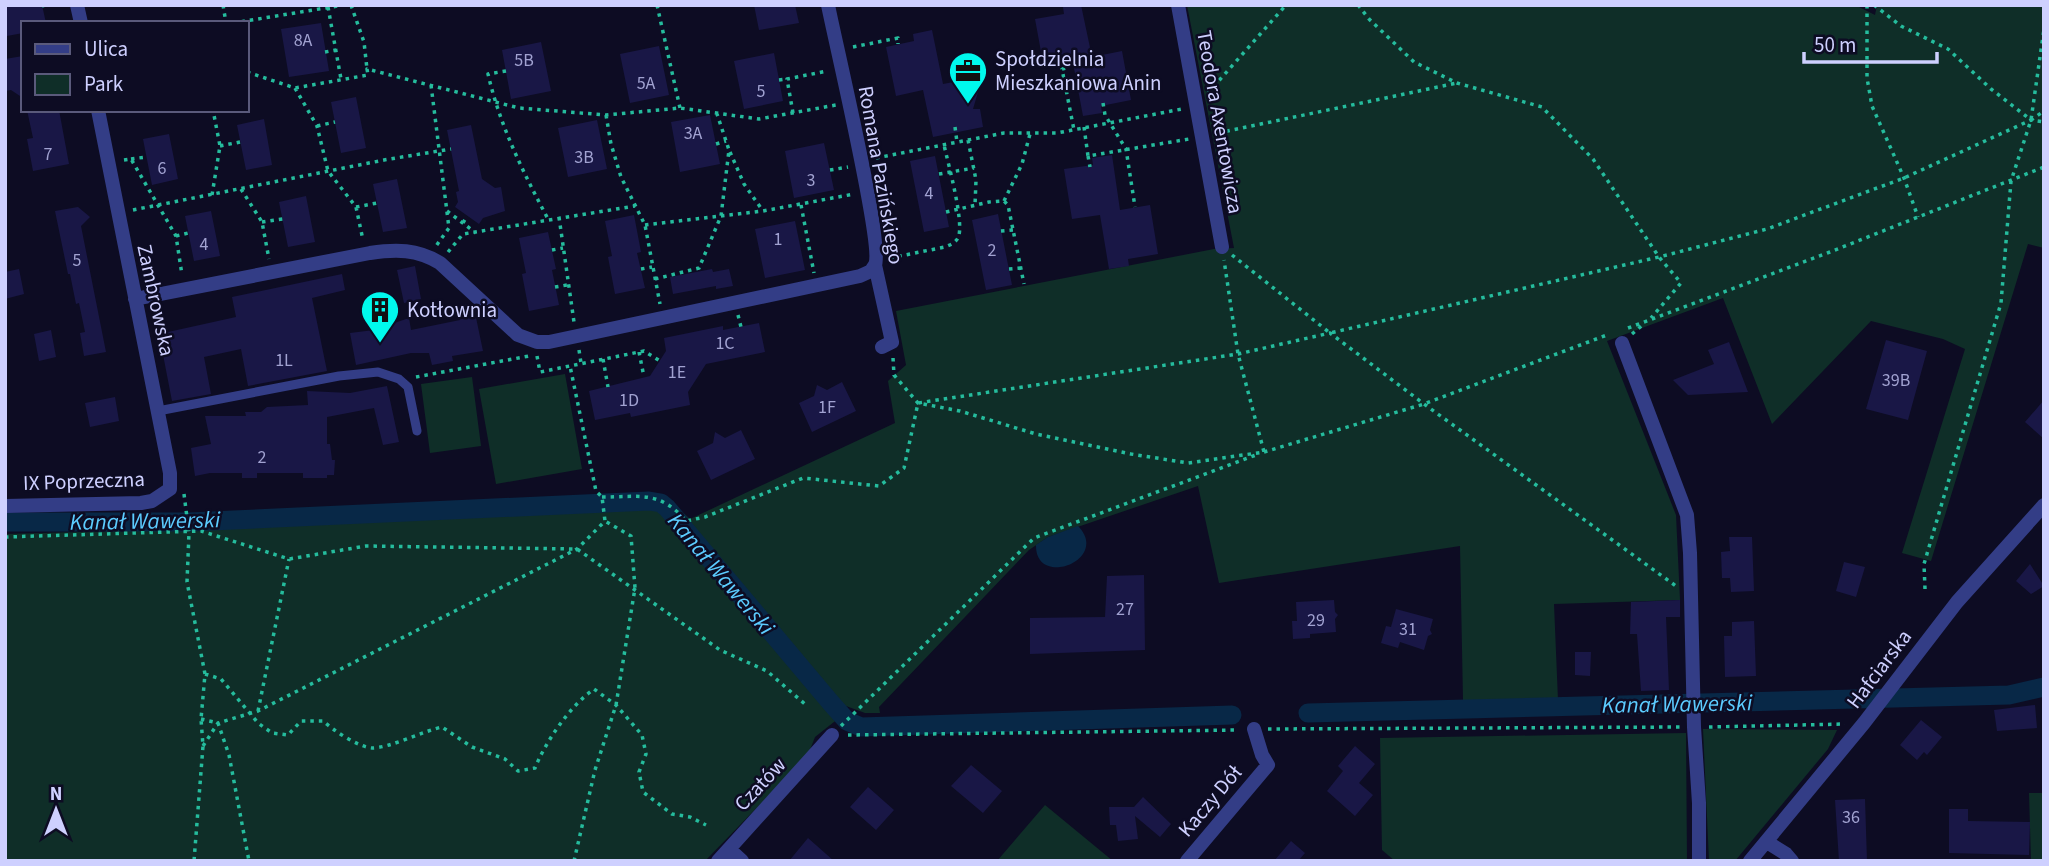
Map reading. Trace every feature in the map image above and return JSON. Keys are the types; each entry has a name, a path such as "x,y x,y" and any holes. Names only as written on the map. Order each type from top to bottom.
{"street":[{"name":"Romana Pazińskiego","path":"828,5 867,192 887,344"},
{"name":"Teodora Axentowicza","path":"1178,5 1222,247"},
{"name":"Zambrowska","path":"97,112 171,482 170,489 163,495"},
{"path":"135,299 370,253 409,250 440,263 518,335 537,342 576,337 860,276 870,271 876,263"},
{"path":"1619,335 1687,515 1699,861"},
{"name":"IX Poprzeczna","path":"5,506 141,503 163,495"},
{"name":"Hafciarska","path":"1751,861 1864,723 1957,602 2044,505"},
{"name":"Kaczy Dół","path":"1187,861 1268,765 1254,729"},
{"name":"Czatów","path":"718,861 832,735"},
{"path":"1767,842 1792,861"},
{"path":"729,849 742,861"}],"lane":[{"path":"158,411 367,372 387,374 408,387 417,431"}],"path":[{"path":"246,21 344,5"},
{"path":"248,72 295,89 368,75 363,42 351,5"},
{"path":"657,5 680,108"},
{"path":"860,161 1004,133 1058,133 1196,106 1286,5"},
{"path":"1358,5 1414,62 1457,83 1542,107 1593,159 1659,257 1681,283 1649,320 1619,335"},
{"path":"1867,5 1867,78 1872,107 1904,178 1918,218"},
{"path":"1874,5 1901,26 1948,49 1991,89 2031,120 2044,122"},
{"path":"328,8 341,79"},
{"path":"1924,589 1924,564 2001,303 2011,181 2031,120 2044,29"},
{"path":"837,50 898,38 898,44"},
{"path":"326,51 336,50"},
{"path":"1069,55 1070,67 1062,69 1074,130"},
{"path":"779,80 841,68"},
{"path":"367,69 519,108 606,115 680,108 759,119 848,102"},
{"path":"664,71 673,69"},
{"path":"506,71 488,74 494,103 521,169 548,219"},
{"path":"787,79 793,113"},
{"path":"1088,156 1200,137 1457,83"},
{"path":"431,85 449,228 434,247"},
{"path":"295,89 317,126 328,172 356,207 365,246"},
{"path":"1103,103 1105,115 1126,149 1135,207"},
{"path":"918,403 1238,354 1659,257 1767,229 1904,178 2031,120 2044,111"},
{"path":"212,195 220,146 214,112"},
{"path":"717,114 744,184 762,211"},
{"path":"606,115 621,177 645,225 662,317"},
{"path":"317,126 335,122"},
{"path":"955,127 957,142"},
{"path":"1084,127 1090,167"},
{"path":"1004,201 1023,164 1030,134"},
{"path":"968,140 976,180 975,205"},
{"path":"716,144 726,141"},
{"path":"220,146 240,142"},
{"path":"602,145 611,144"},
{"path":"876,263 951,245 959,236 961,227 944,144"},
{"path":"117,213 451,149"},
{"path":"655,279 699,268 721,216 729,150"},
{"path":"108,163 146,157"},
{"path":"131,159 176,236 183,282"},
{"path":"832,735 1034,538 1264,452 1424,404 1619,335 1649,320 2044,167"},
{"path":"939,174 974,168"},
{"path":"241,189 262,222 270,264"},
{"path":"645,225 762,211 867,192"},
{"path":"946,212 1004,201"},
{"path":"1004,201 1008,205 1024,284"},
{"path":"356,207 377,203"},
{"path":"801,205 817,285"},
{"path":"446,255 463,234 635,206"},
{"path":"447,211 476,233"},
{"path":"463,223 467,216"},
{"path":"559,217 568,270 567,285 581,363"},
{"path":"262,222 283,219"},
{"path":"1001,232 1013,230"},
{"path":"638,233 646,232"},
{"path":"176,236 188,233"},
{"path":"552,250 564,247"},
{"path":"1222,247 1424,404 1691,597"},
{"path":"1222,247 1238,354 1264,452"},
{"path":"801,249 809,248"},
{"path":"641,269 652,267"},
{"path":"1009,269 1021,268"},
{"path":"555,287 567,285"},
{"path":"887,344 894,375 918,403 960,411 1036,435 1188,463 1264,452"},
{"path":"400,380 536,354 540,372 644,351 660,361"},
{"path":"639,352 644,377"},
{"path":"603,359 608,387"},
{"path":"201,719 218,723 258,711 577,549 605,521 604,504 596,491 570,366"},
{"path":"602,497 653,496 675,508 686,521 705,517 803,478 879,486 904,468 918,403"},
{"path":"186,510 189,533 187,582 205,674 194,861"},
{"path":"574,861 595,771 616,705 635,589 631,536 605,521"},
{"path":"5,537 201,531 289,559 366,546 577,549 720,650 767,671 806,705"},
{"path":"258,711 289,559"},
{"path":"205,674 221,680 258,723 272,733 288,735 301,721 323,721 335,732 371,748 442,727 472,747 505,759 518,771 535,768 542,752 570,709 594,689 616,705 642,735 646,754 639,772 643,792 672,814 690,817 706,825"},
{"path":"202,746 218,723"},
{"path":"218,723 229,755 249,861"},
{"path":"832,735 1864,723"}],"green space":[{"path":"1187,5 1855,5 1875,15 1877,5 2044,5 2044,248 2028,244 1931,561 1902,553 1965,349 1943,339 1871,321 1772,424 1723,298 1607,341 1676,515 1680,600 1554,604 1558,700 1463,700 1460,546 1219,583 1198,486 1048,537 1029,550 879,707 880,713 865,713 846,706 839,718 815,737 808,755 705,861 5,861 5,534 223,528 610,507 608,494 652,495 670,503 690,519 895,423 888,381 906,365 896,311 1214,249 1234,248"},
{"path":"565,374 582,469 496,484 479,389"},
{"path":"472,377 481,446 430,453 421,384"},
{"path":"1703,729 1837,730 1828,749 1735,861 1709,861"},
{"path":"1686,733 1687,861 1395,861 1382,850 1380,738"},
{"path":"2029,793 2044,793 2044,861 2031,861"},
{"path":"1045,805 1113,861 997,861"}],"water":[{"path":"1078,526 1086,538 1085,550 1079,559 1058,567 1047,565 1039,558 1036,545 1048,537"}],"building":[{"path":"5,5 42,5 46,21 21,21 21,33 7,36"},
{"path":"754,5 795,5 799,23 759,30"},
{"path":"1081,5 1092,57 1122,51 1131,100 1101,106 1102,113 1083,116 1073,63 1044,68 1035,19 1064,14 1063,7"},
{"path":"321,23 329,71 289,77 281,29"},
{"path":"932,30 943,84 975,78 978,92 973,109 980,109 983,127 933,137 923,90 896,96 886,47 914,41 913,34"},
{"path":"541,42 551,91 511,99 502,50"},
{"path":"659,46 669,95 630,103 620,54"},
{"path":"774,53 783,101 744,109 734,61"},
{"path":"21,56 21,97 11,90 5,91 5,59"},
{"path":"356,97 366,148 341,153 331,102"},
{"path":"27,112 59,112 69,164 33,171 27,139 33,138"},
{"path":"710,115 720,164 680,172 671,122"},
{"path":"264,119 272,165 246,170 237,125"},
{"path":"597,120 607,169 568,177 558,128"},
{"path":"471,125 482,179 495,188 501,187 505,211 483,218 479,224 455,207 458,202 456,192 459,191 447,130"},
{"path":"169,134 178,179 152,185 143,139"},
{"path":"824,143 834,190 794,198 785,151"},
{"path":"1112,155 1120,210 1150,205 1158,254 1128,259 1129,266 1109,269 1100,215 1072,219 1064,169 1093,165 1092,158"},
{"path":"935,156 949,227 924,232 910,161"},
{"path":"397,179 407,228 383,232 373,184"},
{"path":"306,196 315,242 288,247 279,202"},
{"path":"78,207 90,217 81,226 106,352 84,356 80,333 85,332 79,303 76,304 68,274 55,211"},
{"path":"211,211 220,256 194,261 185,216"},
{"path":"998,214 1012,285 986,290 972,220"},
{"path":"634,215 641,252 637,253 645,288 615,294 608,257 612,256 605,221"},
{"path":"795,221 805,270 765,278 755,229"},
{"path":"548,232 556,269 552,270 559,305 529,311 522,274 526,273 519,238"},
{"path":"415,266 421,299 404,303 397,270"},
{"path":"19,269 24,294 5,299 5,272"},
{"path":"712,269 713,272 729,269 733,286 716,289 716,286 673,294 670,277"},
{"path":"342,274 345,290 312,298 327,371 248,386 241,349 204,357 211,394 172,401 159,334 236,317 232,297"},
{"path":"470,304 474,308 483,351 452,356 453,361 432,365 429,353 411,353 356,365 350,333 374,330 409,318 411,330 460,320 457,306"},
{"path":"759,323 765,352 706,364 688,392 690,405 631,417 630,413 595,420 589,391 650,376 666,351 664,338 723,326 723,330"},
{"path":"51,330 56,357 39,361 34,334"},
{"path":"1886,340 1927,351 1908,420 1866,409"},
{"path":"1729,342 1748,392 1688,395 1673,380 1714,364 1708,350"},
{"path":"842,382 856,411 812,432 799,403 814,396 817,385 827,390"},
{"path":"387,386 399,442 383,445 374,408 327,417 327,444 330,444 332,460 335,460 334,475 327,475 327,478 303,478 303,473 257,473 257,478 242,478 242,473 195,476 191,448 211,444 205,416 246,416 245,412 261,412 267,407 308,405 307,391 350,393"},
{"path":"115,397 119,421 90,427 85,403"},
{"path":"2044,400 2044,439 2025,422"},
{"path":"741,430 755,459 711,480 697,451 713,443 715,432 725,438"},
{"path":"1729,537 1752,537 1754,591 1731,592 1730,578 1722,578 1721,552 1730,551"},
{"path":"1844,562 1865,567 1856,597 1836,591"},
{"path":"2030,564 2044,586 2031,594 2016,581"},
{"path":"1144,575 1145,650 1030,654 1030,618 1105,617 1107,576"},
{"path":"1334,600 1335,612 1338,615 1335,619 1336,632 1310,634 1310,638 1293,639 1292,621 1297,621 1296,602"},
{"path":"1680,600 1680,617 1666,617 1669,690 1641,691 1637,634 1630,634 1631,602"},
{"path":"1396,609 1433,619 1430,630 1432,634 1428,636 1424,650 1400,642 1398,648 1381,643 1386,626 1391,627"},
{"path":"1754,621 1756,676 1725,677 1724,636 1732,636 1732,622"},
{"path":"1575,652 1591,652 1590,676 1575,675"},
{"path":"2035,705 2037,728 1997,731 1994,710"},
{"path":"1921,720 1942,737 1927,755 1924,752 1917,760 1900,745"},
{"path":"1355,746 1375,764 1359,783 1373,795 1355,816 1327,791 1343,771 1338,766"},
{"path":"971,765 1002,791 983,813 951,786"},
{"path":"868,787 894,810 876,830 850,807"},
{"path":"1143,797 1171,824 1160,837 1135,816 1138,839 1118,841 1116,825 1110,825 1109,807 1134,807"},
{"path":"1865,799 1867,861 1839,861 1835,800"},
{"path":"1949,809 1968,809 1968,821 2030,822 2029,855 1949,853"},
{"path":"808,838 834,861 789,861"},
{"path":"1291,841 1305,853 1298,861 1274,861"}],"waterway":[{"name":"Kanał Wawerski","path":"5,522 189,522 649,501 661,503 667,508 831,703 847,721 861,727 1232,715"},
{"name":"Kanał Wawerski","path":"1308,713 2009,695 2044,687"}],"place":[{"name":"Społdzielnia Mieszkaniowa Anin","path":"968,105"},
{"name":"Kotłownia","path":"380,344"}]}
